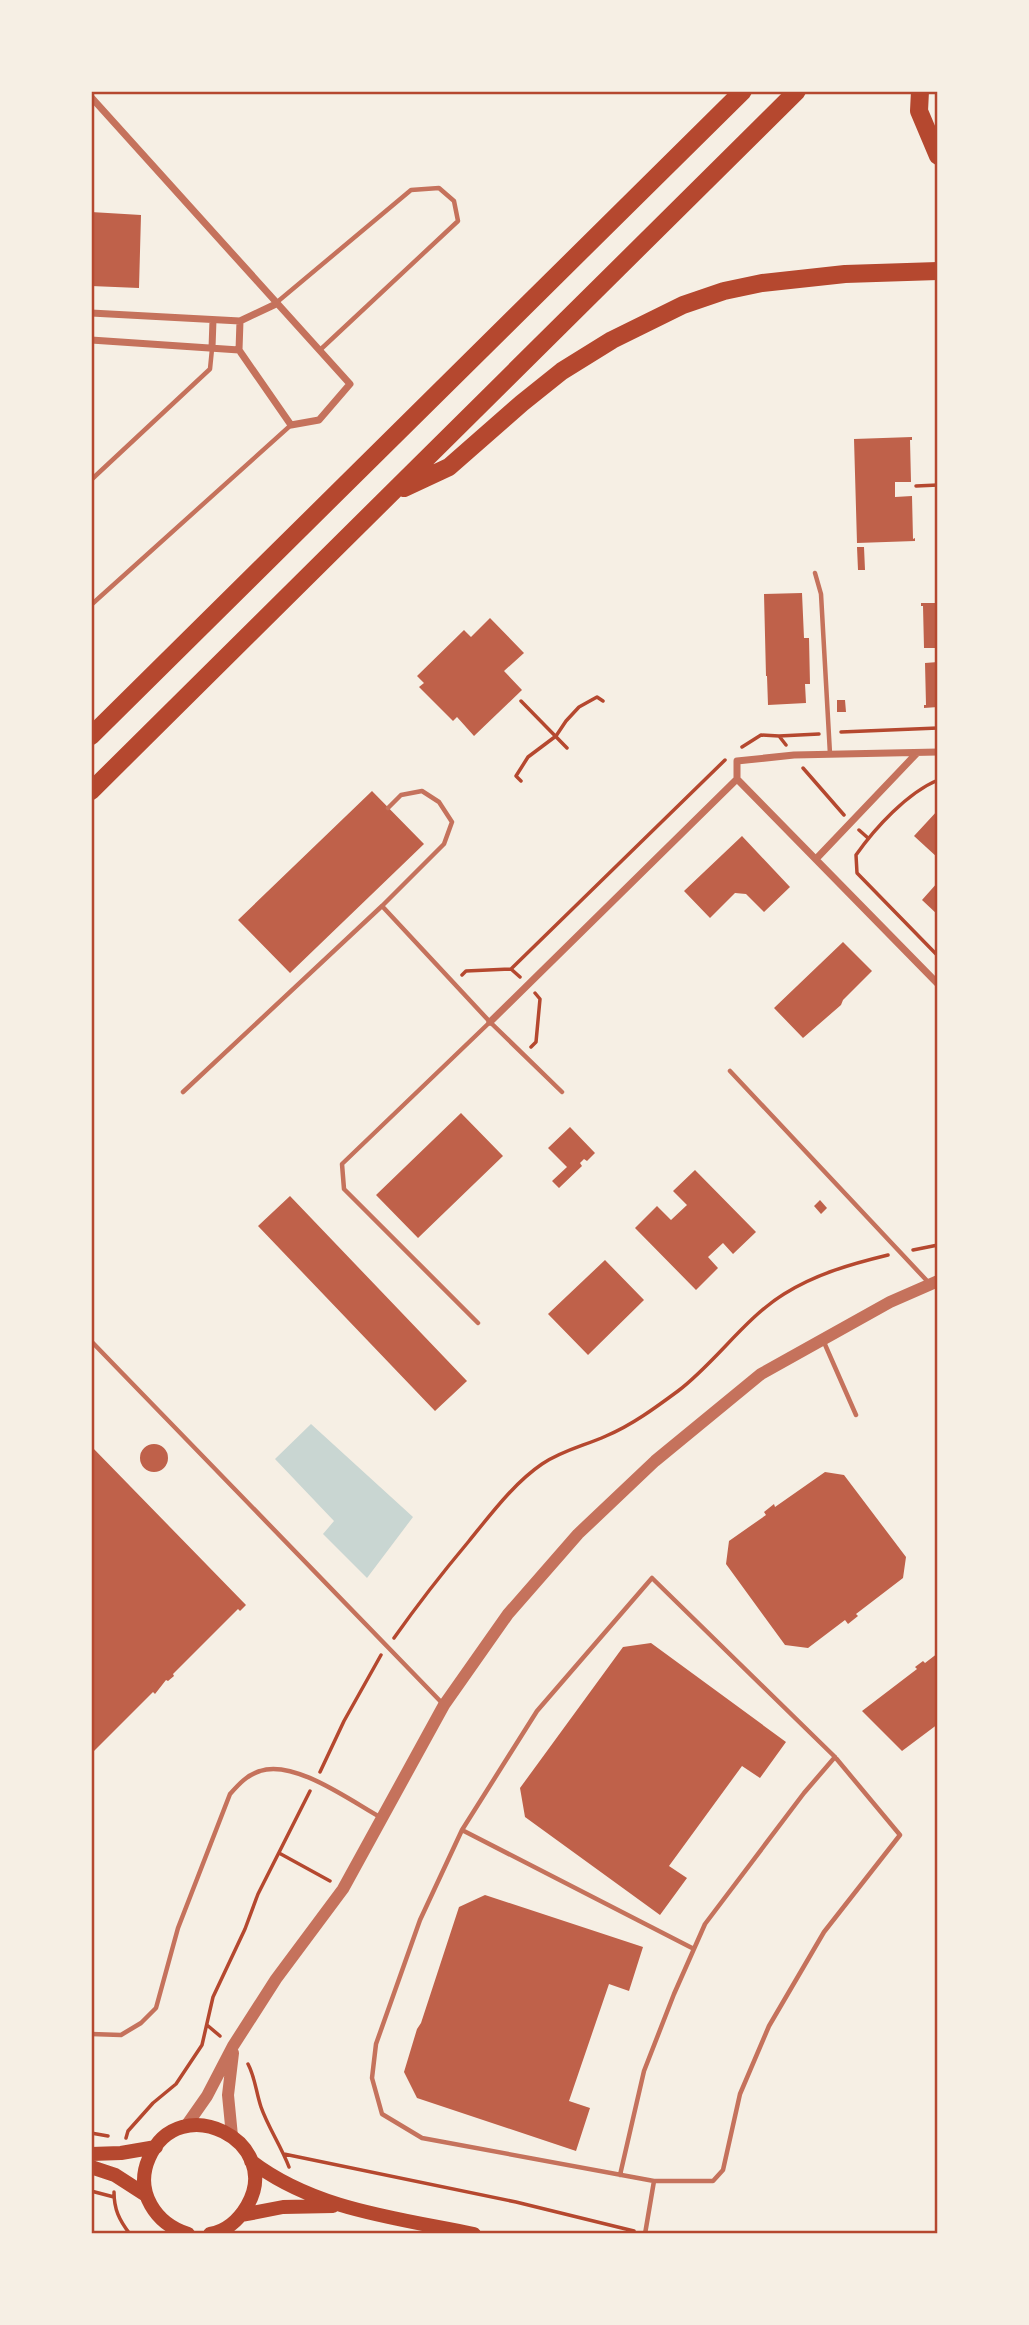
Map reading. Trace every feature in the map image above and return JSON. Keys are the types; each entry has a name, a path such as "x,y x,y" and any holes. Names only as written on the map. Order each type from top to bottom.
{"highway":[{"path":"91,736 744,91"},
{"path":"91,791 797,91"},
{"path":"920,91 919,111 938,156"},
{"path":"391,493 449,467 562,371 612,340 683,305 724,291 762,283 845,274 938,271"}],"main road":[{"path":"188,2234 167,2229 151,2206 146,2195 145,2170 156,2147 175,2131 186,2126 210,2126 232,2136 242,2145 251,2161 255,2184 251,2201 242,2216 224,2230 212,2234"},
{"path":"91,2154 121,2153 156,2147"},
{"path":"251,2161 289,2187 341,2206 474,2234"},
{"path":"91,2166 115,2175 146,2195"},
{"path":"242,2216 283,2207 341,2206"}],"street":[{"path":"91,97 351,384 318,420 291,425 239,350 240,321"},
{"path":"91,313 240,321 276,304"},
{"path":"212,348 213,320"},
{"path":"91,340 239,350"},
{"path":"938,752 735,758 737,779 938,984"},
{"path":"816,859 917,753"},
{"path":"489,1022 737,779"},
{"path":"186,2126 207,2096 233,2046 276,1979 342,1889 444,1705 508,1614 578,1534 654,1461 761,1374 890,1302 934,1283"},
{"path":"232,2136 228,2095 233,2046"}],"lane":[{"path":"276,304 411,190 439,188 454,201 458,221 319,350"},
{"path":"91,480 210,369 212,348"},
{"path":"91,605 291,425"},
{"path":"815,573 821,594 830,754"},
{"path":"183,1092 382,906 444,844 452,822 439,802 422,791 401,795 388,808"},
{"path":"382,906 489,1022 562,1092"},
{"path":"478,1322 344,1189 342,1164 489,1022"},
{"path":"730,1071 901,1252 934,1283"},
{"path":"822,1340 856,1415"},
{"path":"91,1341 444,1705"},
{"path":"652,1578 835,1757 900,1835 824,1932 769,2026 740,2094 723,2169 713,2181 654,2181 422,2138 382,2114 372,2078 376,2044 420,1920 462,1830 537,1711 652,1578"},
{"path":"620,2175 644,2071 705,1924 804,1793 835,1757"},
{"path":"91,2034 121,2035 141,2023 156,2008 178,1928 230,1794 236,1787 258,1771 270,1768 286,1770 316,1781 382,1818"},
{"path":"462,1830 694,1949"},
{"path":"645,2234 654,2181"}],"path":[{"path":"916,486 938,485"},
{"path":"522,781 516,776 528,757 556,736 579,708 597,697 603,701"},
{"path":"521,701 567,748"},
{"path":"739,749 761,735 938,728"},
{"path":"779,736 850,822 868,838"},
{"path":"726,759 735,758"},
{"path":"938,780 920,789 868,838 856,855 857,873 938,956"},
{"path":"453,983 466,971 511,969"},
{"path":"126,2138 144,2112 176,2084 202,2045 213,1997 258,1894 376,1662 419,1602 491,1513 542,1464 570,1448 606,1436 638,1420 703,1371 741,1331 783,1294 836,1268 938,1245"},
{"path":"279,1853 342,1889"},
{"path":"207,2025 220,2036"},
{"path":"244,2059 252,2073 261,2108 284,2154 289,2171"},
{"path":"284,2154 516,2202 645,2234"},
{"path":"115,2183 114,2206 130,2234"},
{"path":"91,2191 114,2197"},
{"path":"272,2234 284,2234"}],"shaded area":[{"path":"311,1424 413,1517 367,1578 323,1534 334,1521 275,1459"}],"building":[{"path":"91,212 141,215 139,288 91,286"},
{"path":"912,437 911,482 895,482 895,497 912,496 915,541 857,543 854,439"},
{"path":"857,547 864,547 865,570 858,570"},
{"path":"802,593 804,638 809,638 810,684 805,684 806,703 768,705 764,594"},
{"path":"921,603 938,603 938,648 924,648"},
{"path":"490,618 524,653 504,671 522,690 474,736 457,717 453,721 419,687 424,683 417,676 464,630 471,637"},
{"path":"938,662 938,707 924,708 925,663"},
{"path":"837,700 845,700 846,712 837,712"},
{"path":"372,791 424,844 290,973 238,920"},
{"path":"938,810 938,858 914,836"},
{"path":"742,836 790,887 764,912 746,894 735,893 710,918 684,891"},
{"path":"938,882 938,915 922,900"},
{"path":"843,942 872,971 841,1005 803,1038 774,1008"},
{"path":"461,1113 503,1156 418,1238 376,1195"},
{"path":"570,1127 595,1153 587,1161 584,1159 580,1163 582,1166 559,1188 552,1181 567,1167 548,1148"},
{"path":"695,1170 756,1232 733,1254 723,1243 708,1257 718,1268 696,1290 635,1228 657,1206 671,1220 687,1205 673,1191"},
{"path":"290,1196 467,1381 435,1411 258,1226"},
{"path":"820,1200 827,1208 821,1214 814,1206"},
{"path":"605,1260 644,1300 588,1355 548,1314"},
{"path":"154,1444 164,1448 168,1458 164,1468 154,1472 144,1468 140,1458 144,1448"},
{"path":"91,1446 246,1605 240,1611 238,1609 173,1674 174,1676 166,1680 155,1694 153,1692 91,1754"},
{"path":"825,1472 844,1475 906,1557 903,1578 856,1614 858,1616 848,1624 845,1620 808,1648 785,1645 726,1564 729,1541 766,1515 764,1512 774,1504 775,1507"},
{"path":"651,1643 786,1742 760,1778 742,1766 669,1866 687,1878 660,1915 525,1817 520,1788 623,1647"},
{"path":"938,1653 938,1724 902,1751 862,1711 917,1669 915,1667"},
{"path":"485,1895 643,1947 629,1991 609,1984 569,2101 590,2108 576,2151 417,2098 404,2072 459,1907"}]}
